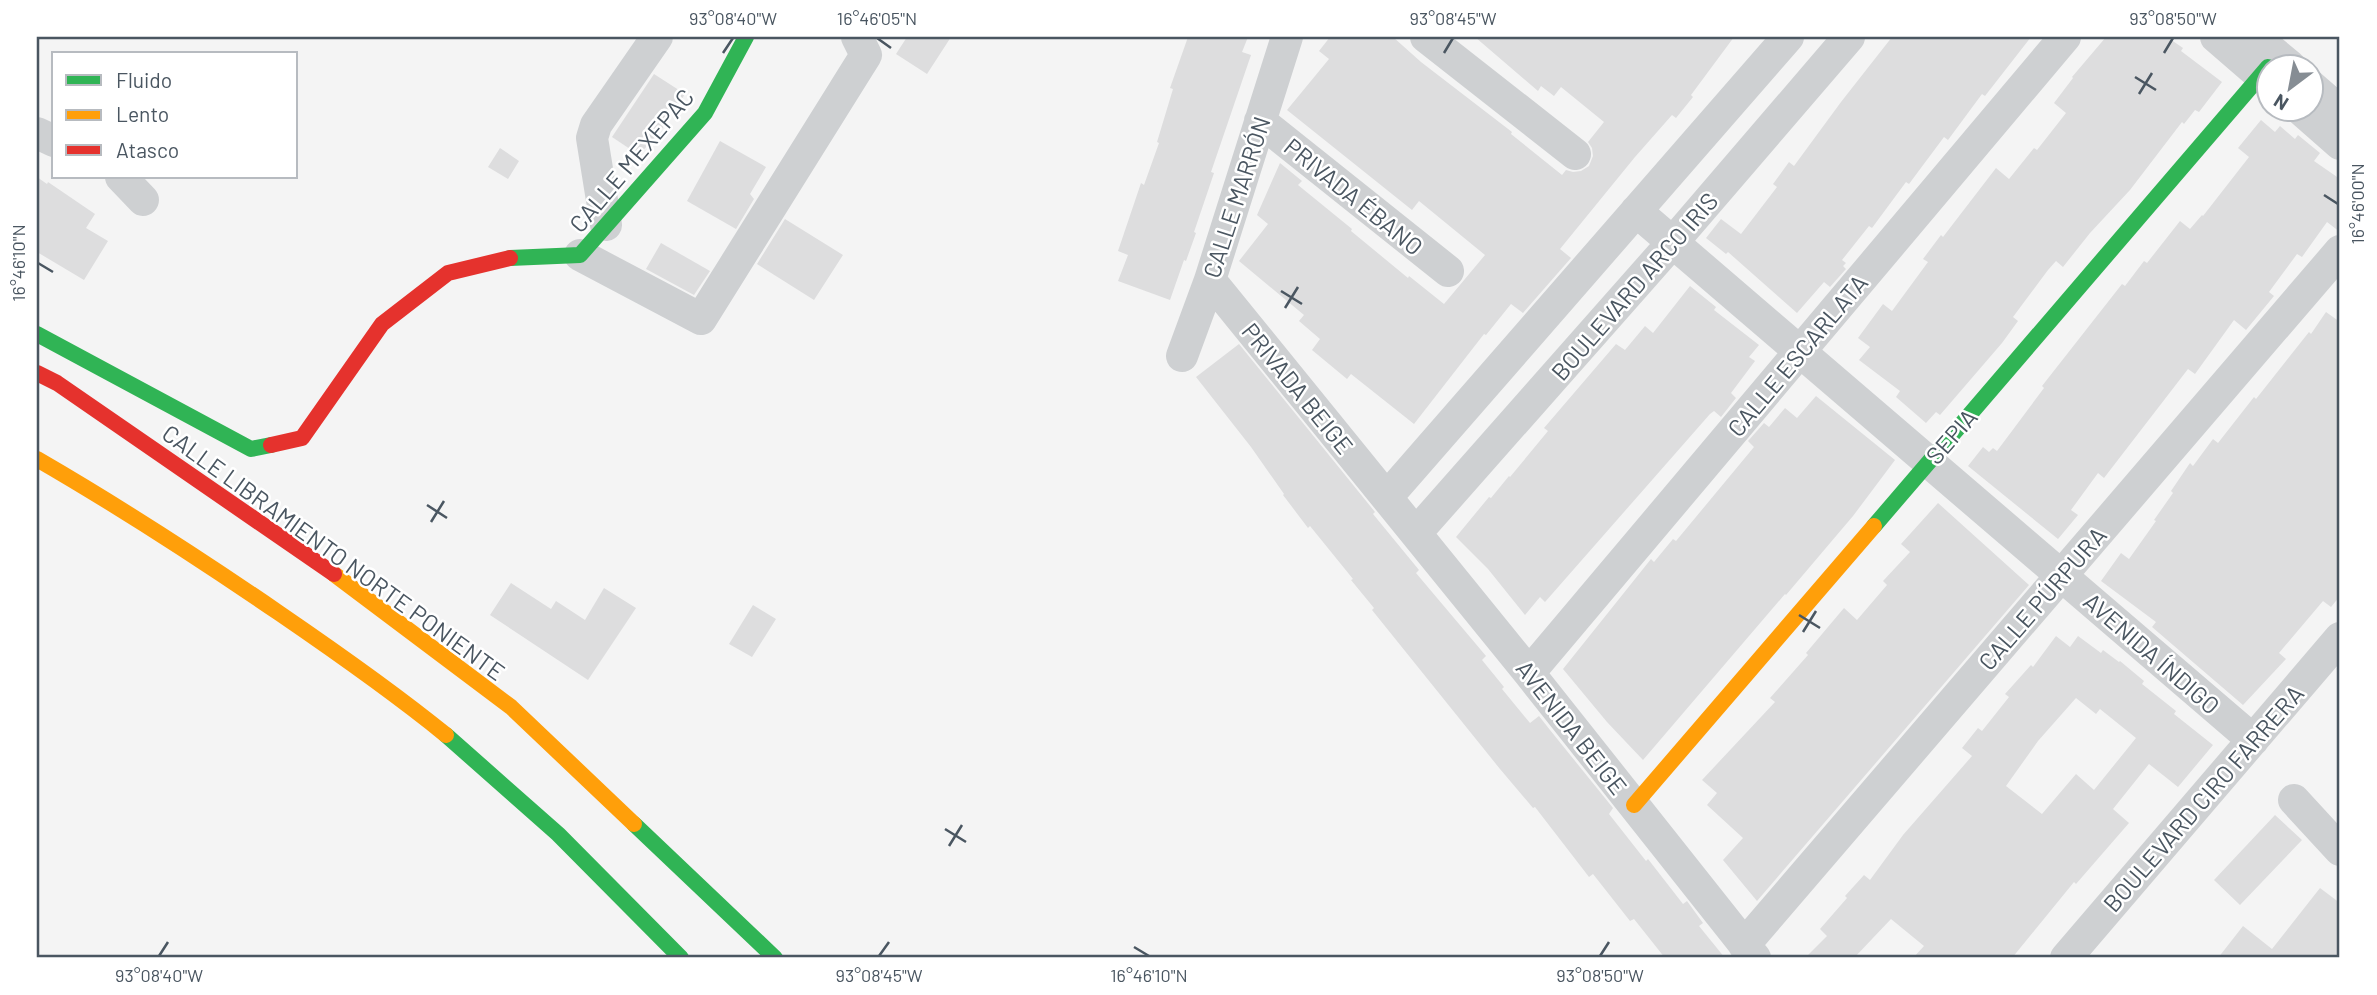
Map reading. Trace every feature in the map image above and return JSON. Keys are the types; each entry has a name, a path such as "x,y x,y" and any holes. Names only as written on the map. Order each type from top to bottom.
{"main road":[{"name":"CALLE MEXEPAC","path":"37,334 251,450 302,438 383,324 448,272 516,257 580,255 705,113 746,37"},
{"name":"SEPIA","path":"1634,805 2254,83"},
{"name":"CALLE LIBRAMIENTO NORTE PONIENTE","path":"43,372 325,567 511,707 775,958"},
{"path":"37,459 97,493 242,588 425,718 541,819 681,958"}],"street":[{"path":"606,225 592,138 596,125 657,37"},
{"path":"580,255 701,318 866,55 857,37"},
{"name":"CALLE MARRÓN","path":"1182,356 1210,280 1287,37"},
{"path":"1426,37 1575,154"},
{"name":"BOULEVARD ARCO IRIS","path":"1387,497 1788,37"},
{"name":"BOULEVARD ARCO IRIS","path":"1416,533 1849,37"},
{"name":"CALLE ESCARLATA","path":"1529,673 2065,37"},
{"path":"2216,37 2254,53"},
{"path":"2324,97 2340,111"},
{"name":"PRIVADA ÉBANO","path":"1260,121 1448,271"},
{"path":"2315,122 2340,144"},
{"path":"122,178 143,200"},
{"name":"AVENIDA ÍNDIGO","path":"1636,211 2253,740"},
{"name":"CALLE PÚRPURA","path":"1749,951 2061,576 2340,251"},
{"name":"PRIVADA BEIGE","path":"1210,280 1387,497"},
{"name":"AVENIDA BEIGE","path":"1387,497 1749,951"},
{"name":"BOULEVARD CIRO FARRERA","path":"2066,958 2340,638"},
{"path":"2294,800 2340,850"}],"building":[{"path":"907,37 951,37 927,74 896,54"},
{"path":"1188,37 1248,37 1242,52 1251,55 1211,172 1214,173 1194,232 1196,233 1170,300 1118,281 1128,255 1118,251 1141,183 1144,185 1159,143 1157,142 1173,89 1170,88"},
{"path":"1330,37 1393,37 1562,175 1566,170 1581,171 1589,166 1593,156 1588,142 1604,122 1561,87 1554,96 1541,86 1538,91 1475,37 1734,37 1676,118 1672,115 1560,249 1571,258 1523,313 1511,304 1486,335 1484,334 1414,424 1351,374 1347,379 1312,350 1320,339 1299,321 1304,315 1239,261 1268,224 1257,215 1280,163 1302,181 1298,185 1352,229 1351,231 1444,304 1485,255 1419,201 1412,210 1287,110 1329,59 1319,51"},
{"path":"1892,37 2031,37 1985,96 1982,94 1948,140 1944,137 1872,228 1869,226 1842,260 1846,263 1843,266 1846,269 1830,287 1824,282 1797,313 1728,252 1726,254 1706,238 1721,219 1741,234 1777,187 1773,184 1789,162 1794,166"},
{"path":"2106,37 2167,37 2222,82 2199,112 2195,110 2184,124 2182,122 2130,190 2063,267 2056,261 2048,270 2013,317 2018,321 2002,343 1940,415 1936,412 1926,423 1896,397 1900,391 1859,360 1870,347 1858,338 1883,304 1892,311 1928,262 1923,259 1996,168 2009,179 2034,148 2037,150 2066,113 2054,103"},
{"path":"654,74 685,94 662,129 639,155 612,137"},
{"path":"2259,122 2263,122 2275,132 2280,126 2295,139 2298,135 2320,153 2314,161 2340,179 2340,232 2327,222 2302,257 2297,254 2269,292 2274,296 2246,330 2234,320 2195,374 2188,369 2104,478 2098,473 2071,510 2078,515 2058,539 1968,466 1983,447 1989,452 1993,448 1997,451 2044,388 2042,386 2122,284 2125,286 2144,261 2147,263 2180,221 2190,229 2203,216 2249,157 2238,148"},
{"path":"720,141 766,167 750,194 754,199 736,229 687,201"},
{"path":"500,148 519,161 508,179 488,167"},
{"path":"37,177 95,214 86,228 108,241 84,280 37,252"},
{"path":"785,219 843,255 814,300 757,264"},
{"path":"661,243 710,271 694,295 646,269"},
{"path":"1690,286 1716,307 1714,310 1759,345 1749,357 1755,361 1731,393 1736,398 1721,417 1714,411 1710,414 1545,602 1540,597 1525,615 1488,569 1456,537 1489,497 1491,498 1510,477 1548,431 1544,428 1616,344 1625,350 1645,326 1653,333"},
{"path":"2326,312 2340,322 2340,596 2331,607 2323,601 2279,653 2286,659 2243,705 2152,627 2156,622 2101,581 2121,553 2129,559 2156,521 2154,520 2190,463 2193,466 2213,439 2218,443 2309,332 2311,334"},
{"path":"1239,344 1375,512 1373,514 1419,570 1416,573 1486,656 1482,660 1504,687 1502,689 1530,723 1539,716 1613,808 1609,814 1646,861 1648,859 1683,904 1687,901 1703,923 1699,926 1725,958 1665,958 1634,919 1630,921 1593,874 1589,877 1535,807 1533,808 1500,769 1372,610 1374,608 1351,580 1353,579 1310,526 1308,528 1251,447 1196,377"},
{"path":"1816,396 1895,460 1853,516 1643,760 1563,669 1651,559 1654,562 1673,539 1676,541 1754,447 1748,441 1764,423 1769,427 1785,408 1797,418"},
{"path":"1938,503 2029,585 1757,901 1723,860 1743,838 1707,805 1717,793 1702,780 1775,702 1770,698 1844,608 1857,620 1887,585 1883,581 1910,552 1901,544"},
{"path":"511,583 551,609 556,601 585,620 604,588 636,608 588,680 490,615"},
{"path":"753,605 776,619 752,657 729,644"},
{"path":"2056,636 2070,647 2078,636 2101,653 2103,650 2120,661 2144,681 2142,684 2176,711 2174,714 2213,745 2178,787 2149,764 2113,809 2129,823 2076,884 2074,882 2012,958 1913,958 1924,946 1891,919 1854,958 1805,958 1827,936 1820,929 1847,898 1845,896 1864,875 1870,880 1903,835 1972,756 1962,748 1978,728 1982,731 2009,697 2005,694 2031,665 2033,667","holes":["2076,698 2096,714 2100,709 2136,738 2094,790 2076,774 2042,814 2006,786 2038,741"]},
{"path":"2275,815 2302,840 2240,905 2214,880"},
{"path":"2320,888 2340,903 2340,958 2218,958 2243,926 2272,949"}],"traffic: fast":[{"path":"510,258 580,255 705,113 746,37"},
{"path":"1874,526 2254,83"},
{"path":"37,334 251,449 271,445"},
{"path":"446,735 558,834 681,958"},
{"path":"634,824 775,958"}],"traffic: slow":[{"path":"37,459 190,553 364,672 446,735"},
{"path":"1634,805 1874,526"},
{"path":"334,574 511,707 634,824"}],"traffic: jam":[{"path":"271,445 302,438 382,324 448,273 510,258"},
{"path":"37,373 57,383 334,574"}]}
